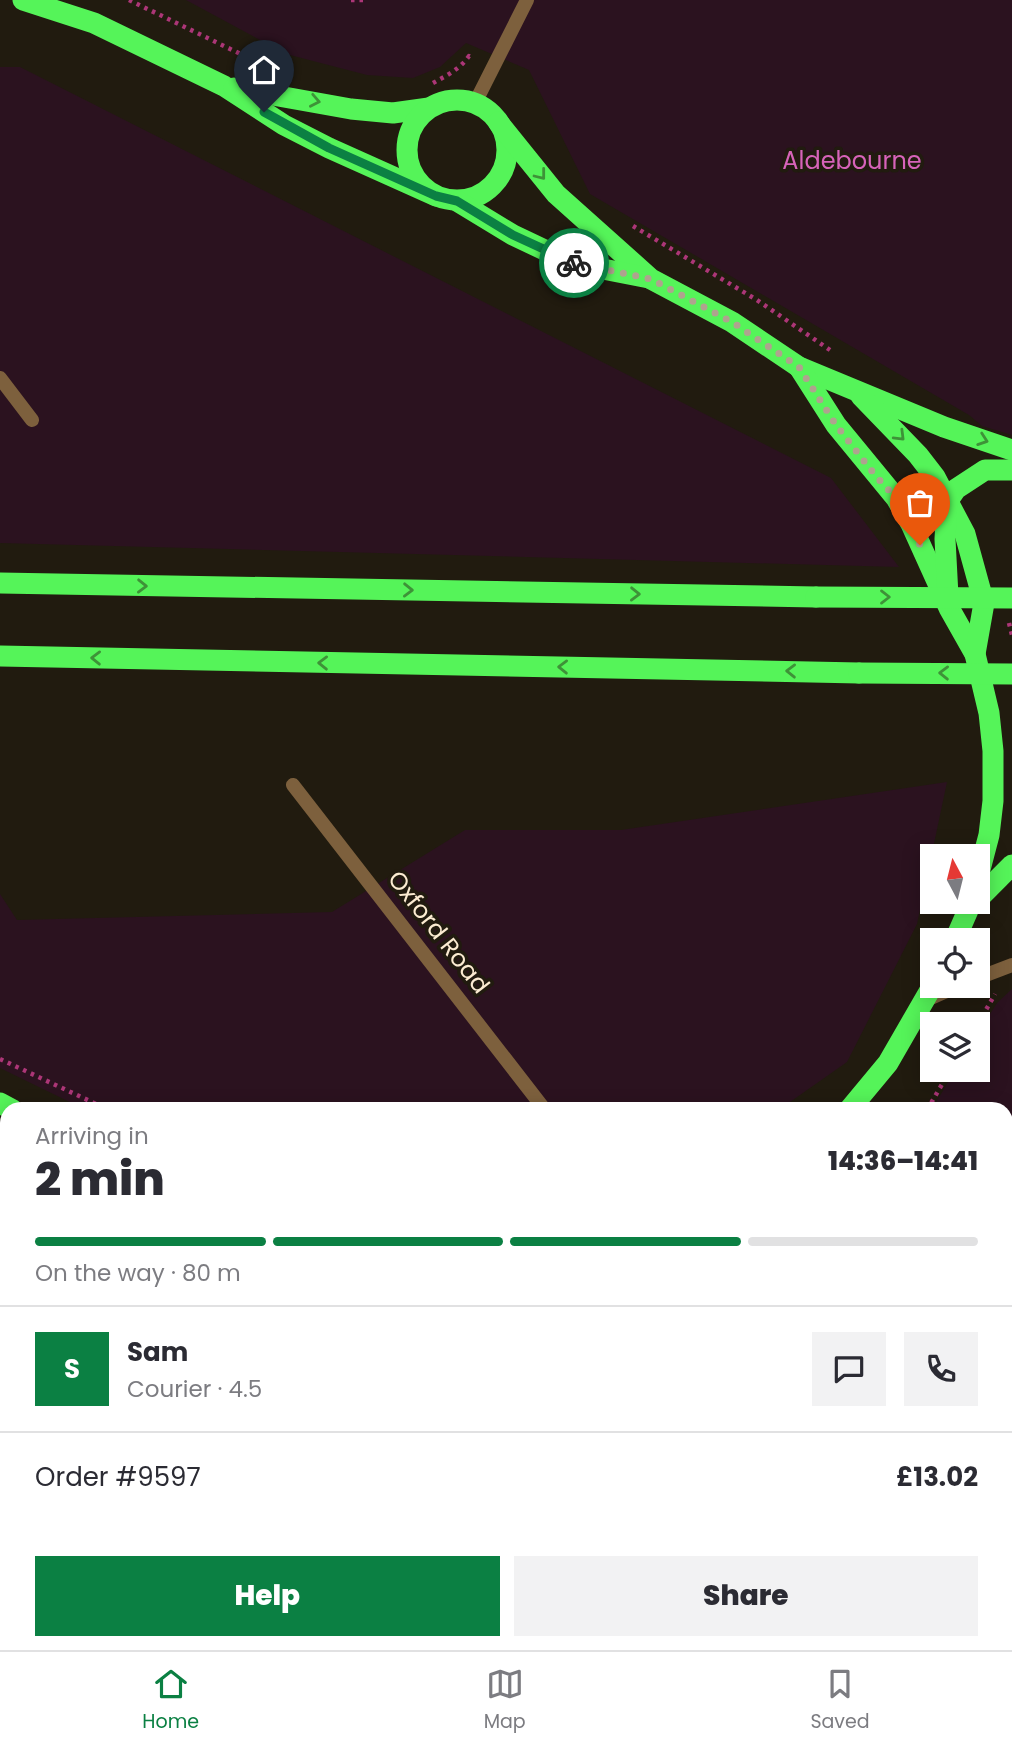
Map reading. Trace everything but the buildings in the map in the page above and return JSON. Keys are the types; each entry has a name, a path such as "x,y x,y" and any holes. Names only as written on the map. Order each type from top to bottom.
{"highway":[{"path":"23,0 94,23 224,86 284,125 329,148 436,196 457,201 513,235 572,263 651,279"},
{"path":"224,86 394,113 429,108 445,101 462,100 475,103 485,108 498,121 556,194 651,279 732,322 799,367 944,427 1012,450"},
{"path":"429,108 410,131 407,152 415,178 421,186 436,196"},
{"path":"457,201 481,194 499,178 507,155 505,137 498,121"},
{"path":"799,367 836,425 896,498 911,524 949,608 975,654 989,713 1003,801 987,844"},
{"path":"852,387 918,455 935,477 965,534 984,603 975,654"},
{"path":"949,608 945,539 947,502 956,489 985,470 1012,470"},
{"path":"0,583 1012,598"},
{"path":"0,656 1012,674"},
{"path":"990,886 1012,865"},
{"path":"856,1102 888,1063 926,998"}],"street":[{"path":"475,103 527,0"},
{"path":"0,377 32,420"},
{"name":"Oxford Road","path":"293,785 539,1102"},
{"path":"990,973 1012,965"}],"path":[{"path":"129,0 253,60 288,72"},
{"path":"351,0 367,0"},
{"path":"427,86 447,76 469,56"},
{"path":"623,219 645,235 757,300 838,355"},
{"path":"985,1012 998,991"},
{"path":"0,1059 92,1102"},
{"path":"932,1102 943,1082"}],"green space":[{"name":"Aldebourne","path":"186,0 1012,0 1012,435 982,426 969,415 590,194 529,70 466,43 440,67 413,78 367,75 286,54"},
{"path":"0,67 20,67 831,478 899,567 0,543"},
{"path":"947,782 934,844 920,844 920,910 917,924 847,1062 790,1102 70,1102 0,1068 0,894 17,920 332,912 465,830 621,830"},
{"path":"1012,989 1012,1102 936,1102 948,1082 990,1082 990,1014"}],"way so far":[{"path":"574,263 651,279 732,322 799,367 836,425 896,498 920,545"}],"route":[{"path":"264,112 329,148 436,196 457,201 513,235 574,263"}]}
